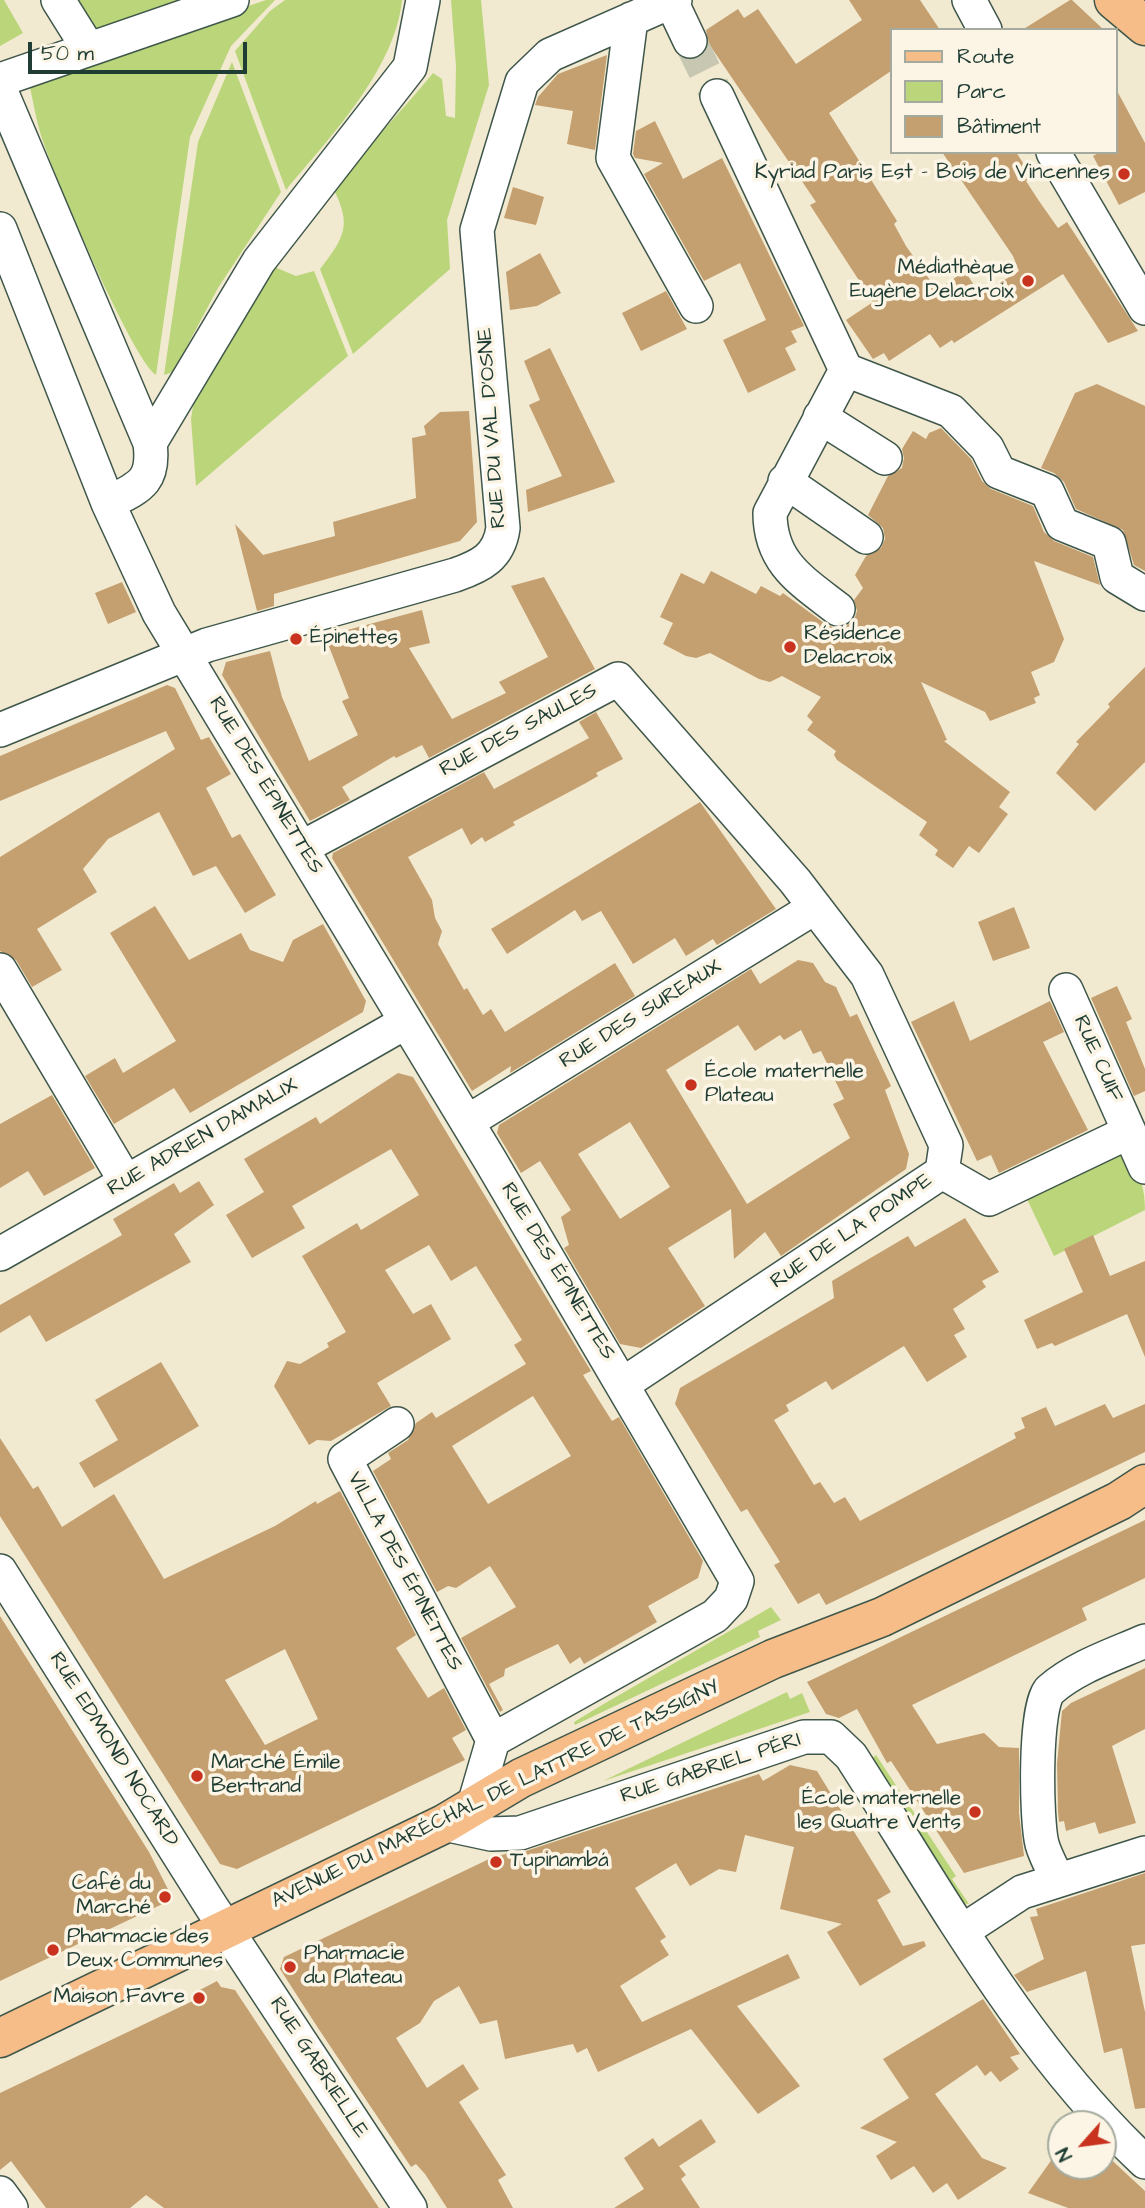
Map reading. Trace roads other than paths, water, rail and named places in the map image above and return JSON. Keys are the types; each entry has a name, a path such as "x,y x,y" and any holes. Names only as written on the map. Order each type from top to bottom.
{"main road":[{"path":"1114,0 1145,26"},
{"name":"AVENUE DU MARÉCHAL DE LATTRE DE TASSIGNY","path":"0,2038 459,1814 522,1778 773,1659 882,1617 1119,1500 1145,1484"}],"street":[{"path":"58,0 88,48"},
{"path":"0,80 232,0"},
{"path":"150,443 259,261 410,67 423,0"},
{"path":"968,0 984,28"},
{"path":"673,1 691,41"},
{"name":"RUE DU VAL D'OSNE","path":"0,730 184,654 455,575 482,564 494,555 501,543 503,528 478,243 479,218 522,82 550,55 673,1"},
{"path":"631,19 613,158 696,306"},
{"path":"0,89 150,443 152,460 149,473 140,487 108,503"},
{"path":"717,96 846,370 951,411 987,448 999,472 1047,491 1062,524 1109,543 1117,577 1145,594"},
{"path":"1054,154 1145,308"},
{"name":"RUE DES ÉPINETTES","path":"0,229 108,503 159,613 303,847 623,1384 737,1581 732,1599 715,1616 493,1740"},
{"path":"838,609 786,568 770,531 769,513 846,370"},
{"path":"820,417 885,458"},
{"path":"785,481 866,537"},
{"name":"RUE DES SAULES","path":"303,847 618,679 795,881 814,908"},
{"path":"814,908 867,975 946,1144 942,1172"},
{"name":"RUE DES SUREAUX","path":"467,1122 814,908"},
{"path":"0,970 126,1182"},
{"name":"RUE CUIF","path":"1066,990 1145,1167"},
{"name":"RUE ADRIEN DAMALIX","path":"0,1254 406,1021"},
{"name":"RUE DE LA POMPE","path":"623,1384 942,1172 989,1199 1129,1132"},
{"name":"VILLA DES ÉPINETTES","path":"397,1424 345,1459 493,1740"},
{"name":"RUE EDMOND NOCARD","path":"0,1571 226,1929"},
{"path":"1057,1878 1042,1844 1038,1755 1041,1704 1048,1692 1084,1668 1145,1641"},
{"name":"RUE GABRIEL PÉRI","path":"459,1814 491,1834 520,1833 804,1737 831,1737 851,1756 1057,2068 1102,2122 1145,2162"},
{"path":"459,1814 493,1740"},
{"path":"964,1930 1023,1892 1057,1878 1145,1853"},
{"name":"RUE GABRIELLE","path":"226,1929 410,2208"},
{"path":"0,2193 11,2208"}],"tunnel":[{"path":"690,41 717,96"}],"place":[{"name":"Kyriad Paris Est - Bois de Vincennes","path":"1124,174"},
{"name":"Médiathèque Eugène Delacroix","path":"1028,281"},
{"name":"Épinettes","path":"296,639"},
{"name":"Résidence Delacroix","path":"790,647"},
{"name":"École maternelle Plateau","path":"691,1085"},
{"name":"Marché Émile Bertrand","path":"197,1776"},
{"name":"École maternelle les Quatre Vents","path":"975,1812"},
{"name":"Tupinambá","path":"496,1862"},
{"name":"Café du Marché","path":"165,1897"},
{"name":"Pharmacie des Deux Communes","path":"53,1950"},
{"name":"Pharmacie du Plateau","path":"290,1967"},
{"name":"Maison Favre","path":"199,1998"}]}
